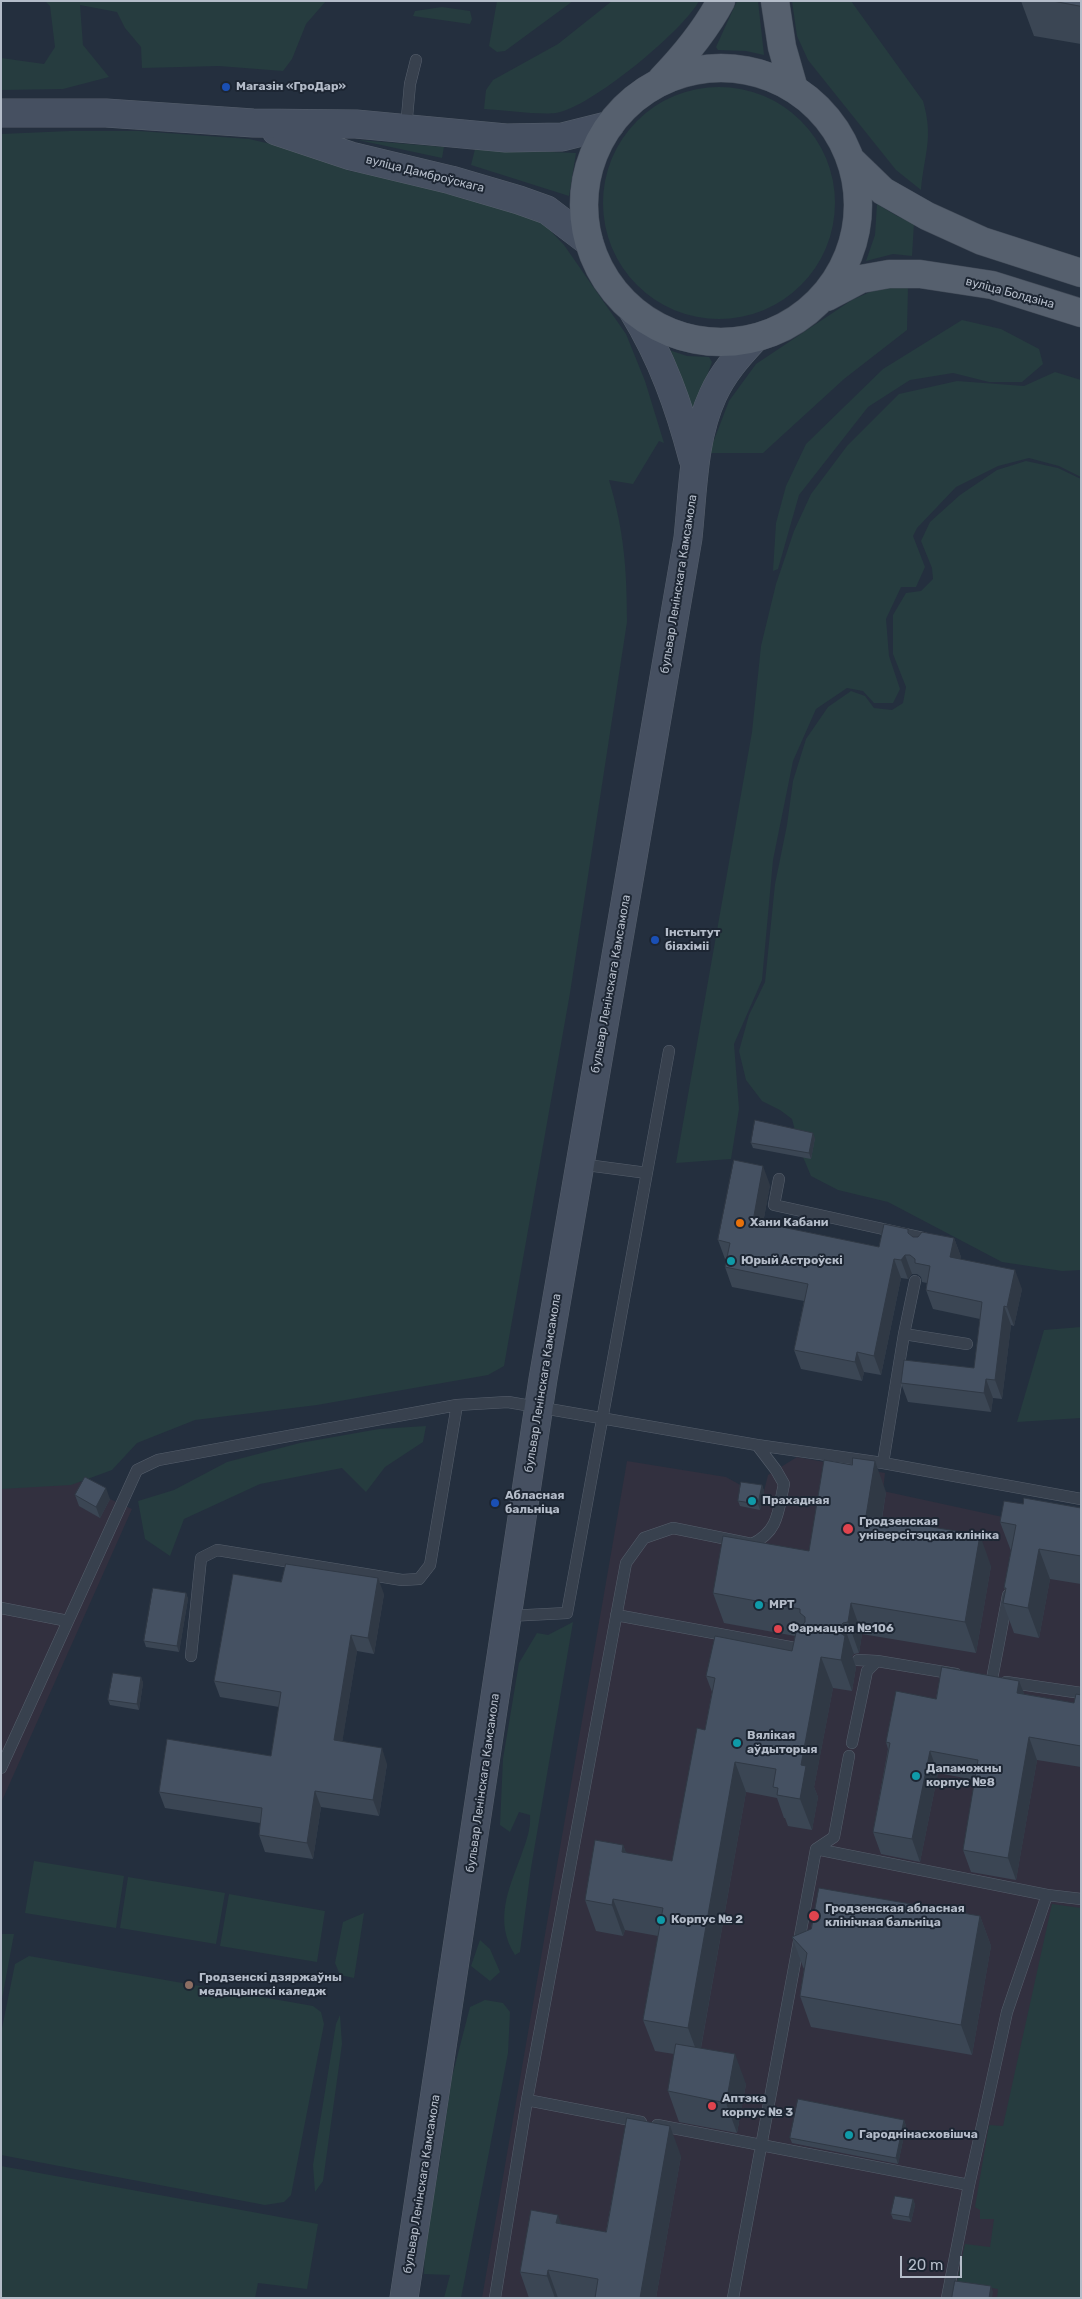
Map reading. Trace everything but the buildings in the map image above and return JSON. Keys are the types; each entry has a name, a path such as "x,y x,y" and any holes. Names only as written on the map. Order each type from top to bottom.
{"main road":[{"path":"658,83 688,72 724,68 761,73 794,88 819,108 838,133 852,161 858,197 856,234 844,268 823,298 792,324 754,339 711,343 669,333 633,311 613,291 598,268 589,242 584,202 591,162 610,125 631,102 658,83 690,50 708,26 721,1"},
{"path":"775,1 782,47 794,88"},
{"path":"852,161 883,191 928,216 982,241 1081,273"},
{"name":"вуліца Болдзіна","path":"823,298 862,279 889,274 920,274 992,285 1081,313"}],"street":[{"name":"вуліца Дамброўскага","path":"1,114 106,112 253,123 356,124 506,138 562,137 610,125"},
{"name":"вуліца Дамброўскага","path":"253,123 355,156 451,180 519,200 547,210 589,242"},
{"path":"355,156 346,145 347,137 356,124"},
{"name":"бульвар Ленінскага Камсамола","path":"633,311 651,340 666,372 679,408 696,470"},
{"name":"бульвар Ленінскага Камсамола","path":"404,2298 539,1407 579,1164 688,538 702,424 713,394 732,362 754,339"}],"lane":[{"path":"406,128 410,84 416,60"},
{"path":"508,1616 567,1613 669,1050"},
{"path":"579,1164 647,1173"},
{"path":"779,1179 774,1205 924,1238 922,1249"},
{"path":"883,1463 904,1334 915,1281"},
{"path":"904,1334 967,1344"},
{"path":"1,1768 137,1470 158,1460 457,1405 508,1402 757,1446 883,1463 1081,1499"},
{"path":"191,1656 201,1558 217,1550 402,1580 419,1579 430,1565 457,1405"},
{"path":"495,2298 527,2100 626,1563 644,1538 673,1528 752,1544 764,1538 775,1526 784,1484 757,1446"},
{"path":"1009,1587 987,1679 1081,1693"},
{"path":"1,1608 68,1621"},
{"path":"616,1615 810,1651"},
{"path":"858,1660 878,1661 963,1675"},
{"path":"852,1744 867,1671 878,1661"},
{"path":"734,2298 760,2146 816,1849 834,1837 849,1756"},
{"path":"816,1849 1047,1895 1081,1900"},
{"path":"948,2298 969,2185 1007,2012 1047,1895"},
{"path":"527,2100 969,2185"}],"shaded area":[{"path":"1,1451 62,1471 110,1499 132,1509 1,1803"},
{"name":"Гродзенская абласная клінічная бальніца","path":"797,1457 885,1473 883,1491 1081,1534 1081,2298 482,2298 627,1461 726,1477 744,1487 764,1491 768,1475"}],"green space":[{"path":"45,1 326,1 306,24 292,59 283,71 219,66 142,68 141,47 125,28 117,12 80,5 83,45 109,77 63,89 1,90 1,58 44,64 55,47 50,6"},
{"path":"497,1 573,1 505,51 497,52 489,46"},
{"path":"612,1 699,1 690,14 656,48 612,83 571,108 556,113 484,109 486,90 493,80 558,44"},
{"path":"737,1 758,1 764,55 746,51 718,50 716,47"},
{"path":"792,1 851,1 923,101 928,136 921,190 896,170 808,60 797,36"},
{"path":"442,7 470,11 472,19 470,24 413,16 415,11"},
{"path":"719,87 753,92 763,96 783,107 801,121 815,139 826,159 830,169 835,203 830,237 826,247 815,267 801,285 783,299 763,310 753,314 719,319 685,314 675,310 655,299 637,285 623,267 612,247 608,237 603,203 608,169 612,159 623,139 637,121 655,107 675,96 685,92"},
{"path":"139,131 249,139 293,149 350,171 422,183 467,199 467,196 541,221 564,245 626,334 645,381 664,443 659,441 633,484 609,480 624,550 627,622 570,993 504,1366 488,1375 317,1405 195,1420 137,1443 112,1470 71,1485 1,1489 1,134"},
{"path":"358,140 444,147 442,158"},
{"path":"475,149 576,153 569,196 471,165"},
{"path":"877,204 897,216 914,223 912,256 893,254 866,261 875,235"},
{"path":"908,287 907,330 844,379 763,453 709,453 729,401 756,364 852,300 879,288"},
{"path":"962,320 1001,329 1039,349 1043,364 1022,382 989,382 953,373 910,380 868,407 799,495 778,569 773,571 776,523 786,486 806,444 883,369"},
{"path":"663,348 687,356 709,357 712,362 693,413"},
{"path":"1055,372 1081,380 1081,477 1059,466 1029,458 998,466 956,487 917,528 913,536 925,567 916,587 901,587 886,619 889,656 900,689 893,703 874,703 863,691 847,688 816,709 793,761 773,860 762,980 734,1044 739,1109 731,1159 676,1163 752,732 761,646 776,584 794,531 811,494 847,446 899,394 957,381 1024,386"},
{"path":"1026,461 1058,468 1081,479 1081,1270 1062,1271 1002,1262 888,1202 838,1190 811,1176 800,1150 792,1119 780,1110 762,1101 746,1080 739,1051 749,1015 765,982 775,884 787,825 793,781 806,739 828,707 851,691 865,696 874,708 892,710 903,703 906,687 893,654 893,615 906,593 921,591 933,579 932,568 921,541 930,522 960,495 997,470"},
{"path":"1081,1327 1081,1418 1017,1422 1044,1330"},
{"path":"426,1426 423,1442 385,1467 366,1492 342,1468 260,1484 184,1519 170,1556 145,1539 138,1501 174,1490 227,1462 300,1443 379,1429"},
{"path":"573,1622 531,1868 520,1952 515,1955 505,1930 505,1906 528,1836 530,1815 519,1812 510,1832 500,1825 503,1759 519,1663 537,1633 548,1635"},
{"path":"34,1861 124,1876 116,1928 25,1913"},
{"path":"128,1877 225,1893 216,1944 120,1928"},
{"path":"229,1894 325,1911 317,1962 220,1946"},
{"path":"1052,1904 1081,1908 1081,2298 997,2298 998,2289 957,2282 965,2244 990,2247 994,2219 980,2219 980,2210 975,2207 989,2125 1003,2126"},
{"path":"364,1913 354,1978 340,1975 335,1963 343,1922"},
{"path":"1,1934 14,1934 1,2004"},
{"path":"480,1940 490,1949 500,1972 490,1981 471,1966"},
{"path":"29,1956 313,2006 321,2012 324,2024 291,2195 284,2202 265,2205 1,2155 1,2033 15,1964"},
{"path":"485,2000 503,2003 510,2012 508,2053 461,2298 444,2298 450,2275 424,2274 425,2243 439,2167 452,2077 470,2007"},
{"path":"340,2015 342,2044 323,2181 315,2192 313,2165 336,2024"},
{"path":"1,2166 318,2224 307,2289 258,2283 255,2298 1,2298"}],"place":[{"name":"Магазін «ГроДар»","path":"226,87"},
{"name":"Інстытут біяхіміі","path":"655,940"},
{"name":"Хани Кабани","path":"740,1223"},
{"name":"Юрый Астроўскі","path":"731,1261"},
{"name":"Прахадная","path":"752,1501"},
{"name":"Абласная бальніца","path":"495,1503"},
{"name":"Гродзенская універсітэцкая клініка","path":"848,1529"},
{"name":"МРТ","path":"759,1605"},
{"name":"Фармацыя №106","path":"778,1629"},
{"name":"Вялікая аўдыторыя","path":"737,1743"},
{"name":"Дапаможны корпус №8","path":"916,1776"},
{"name":"Гродзенская абласная клінічная бальніца","path":"814,1916"},
{"name":"Корпус № 2","path":"661,1920"},
{"name":"Гродзенскі дзяржаўны медыцынскі каледж","path":"189,1985"},
{"name":"Аптэка корпус № 3","path":"712,2106"},
{"name":"Гароднінасховішча","path":"849,2135"}]}
